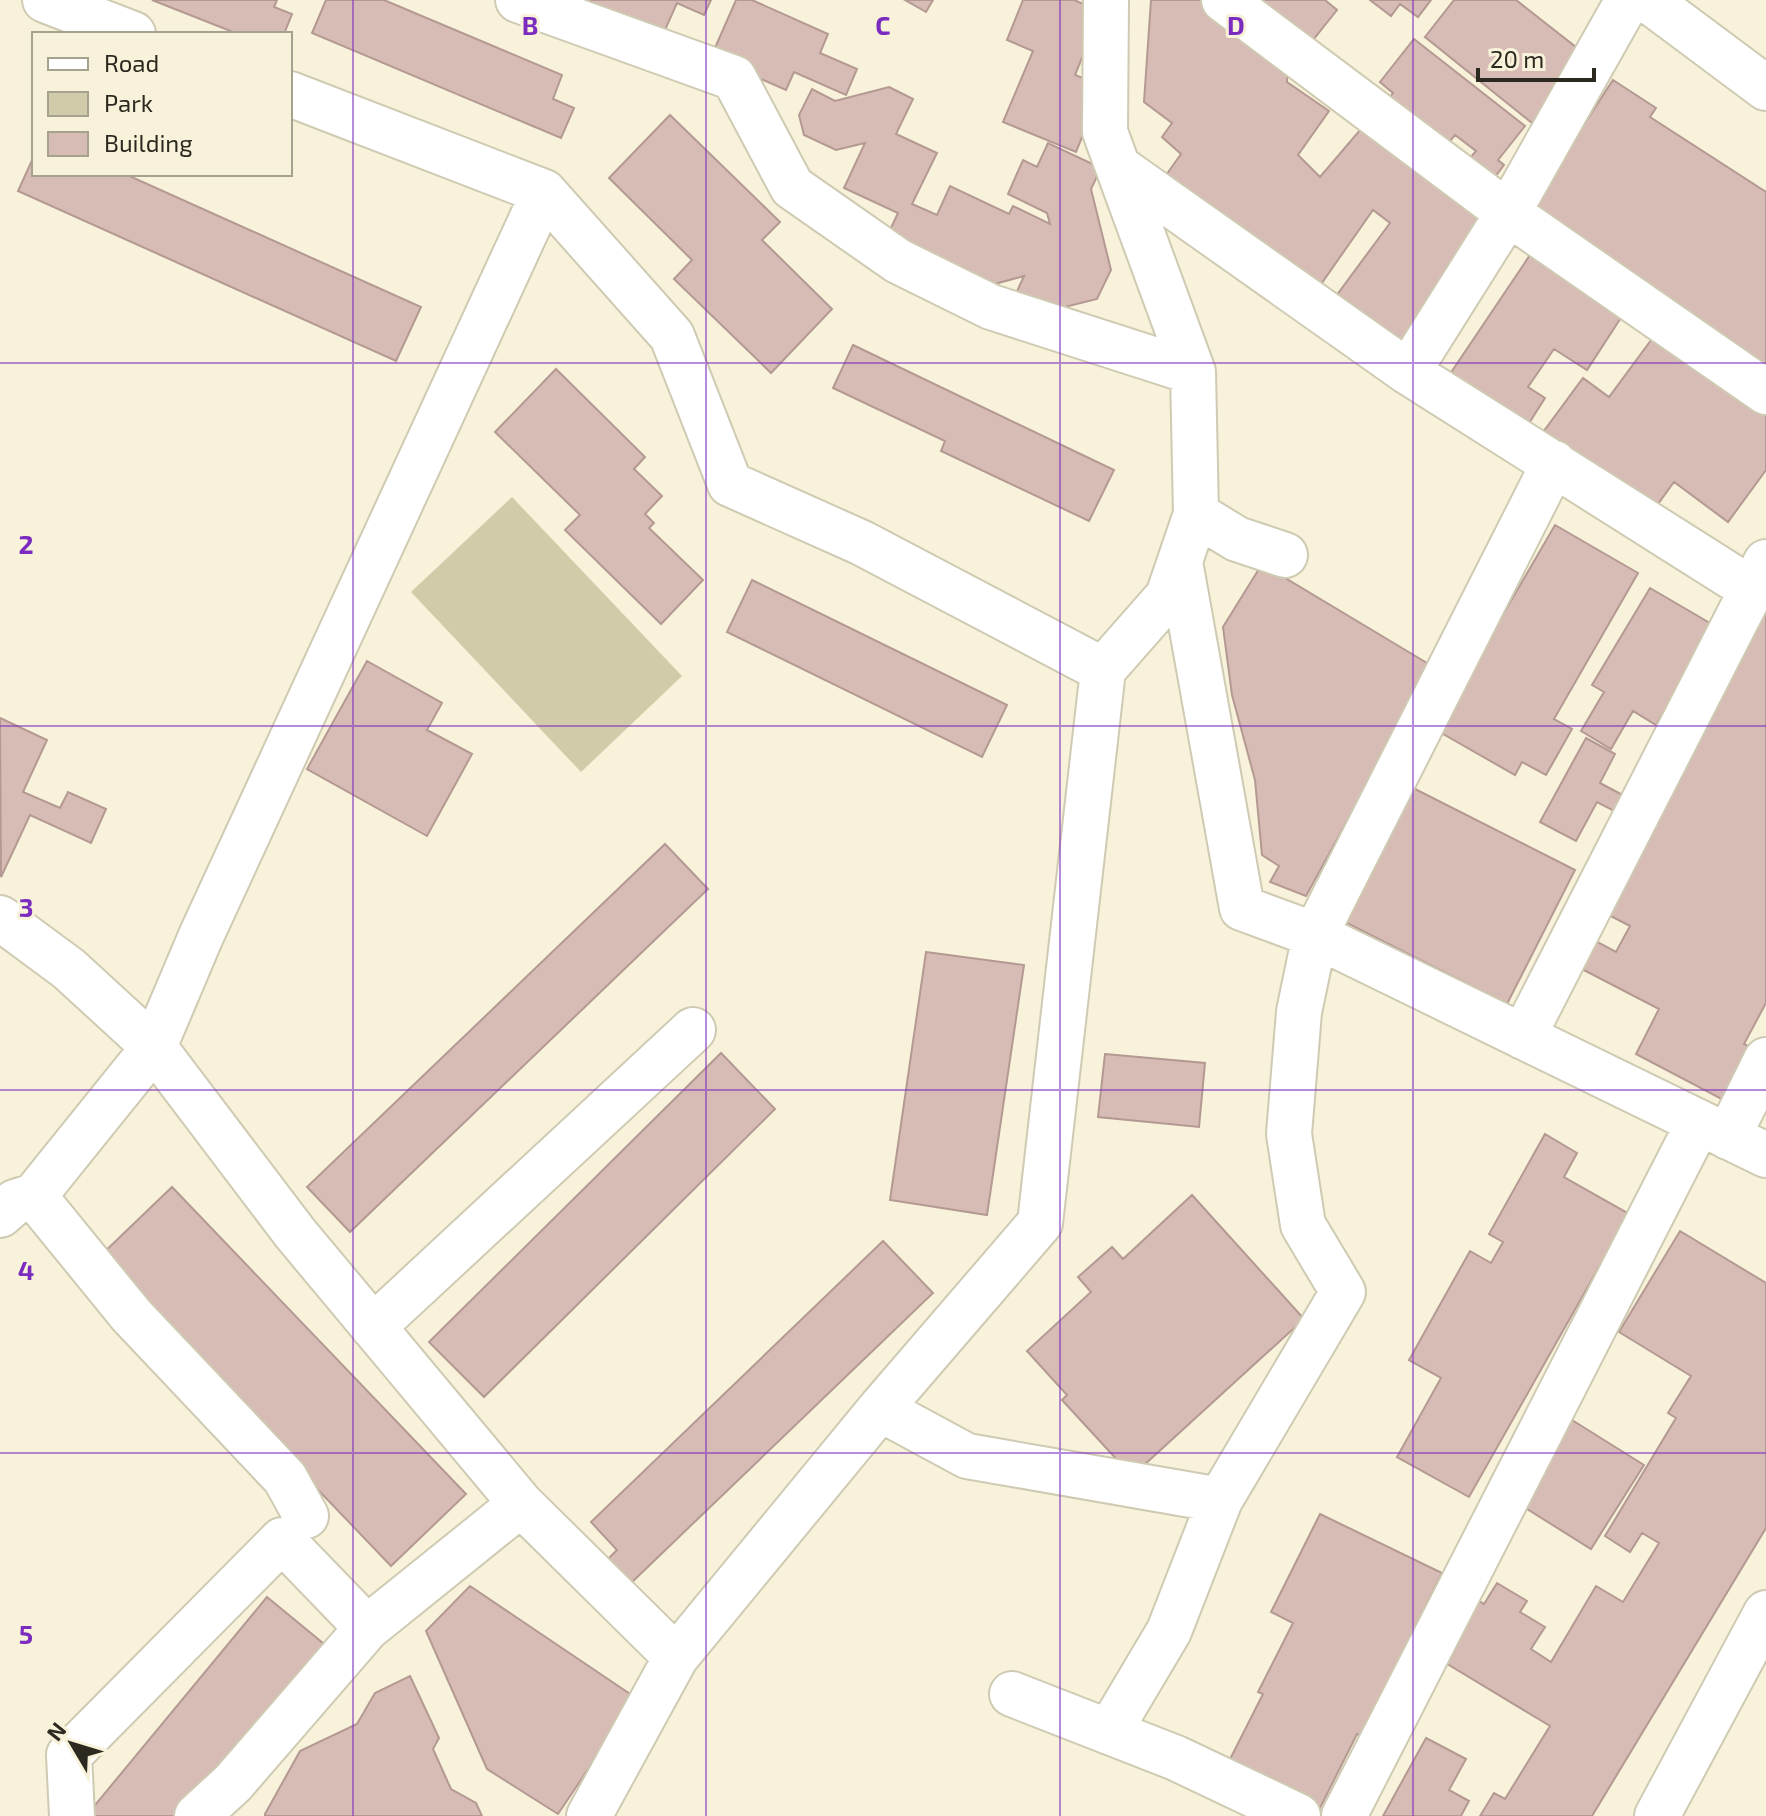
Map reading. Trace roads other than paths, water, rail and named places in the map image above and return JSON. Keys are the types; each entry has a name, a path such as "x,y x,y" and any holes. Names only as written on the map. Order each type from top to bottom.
{"street":[{"path":"45,0 128,32"},
{"path":"518,0 734,78 792,187 898,261 991,307 1193,372"},
{"path":"589,1816 676,1657 880,1409 1040,1223 1103,670 1168,596 1196,514 1193,372 1105,132 1106,0"},
{"path":"1224,0 1508,213 1766,392"},
{"path":"1408,372 1508,213 1628,0"},
{"path":"1648,0 1766,88"},
{"path":"292,95 544,192 672,336 730,484 862,543 1103,670"},
{"path":"1118,167 1408,372 1554,463 1759,575 1523,1037"},
{"path":"306,1516 285,1478 131,1315 17,1206 154,1047 201,936 544,192"},
{"path":"1109,1732 1169,1631 1220,1500 1343,1292 1303,1225 1289,1134 1299,1012 1315,935 1554,463"},
{"path":"1196,514 1237,539 1285,555"},
{"path":"1180,562 1242,908 1315,935 1731,1138"},
{"path":"0,918 69,969 154,1047 295,1233 521,1504 676,1657"},
{"path":"373,1327 693,1030"},
{"path":"1344,1816 1731,1138 1766,1060"},
{"path":"880,1409 967,1456 1220,1500"},
{"path":"197,1816 233,1783 367,1628 521,1504"},
{"path":"72,1816 69,1755 282,1540 367,1628"},
{"path":"1657,1816 1766,1613"},
{"path":"1012,1694 1176,1758 1298,1816"}]}
